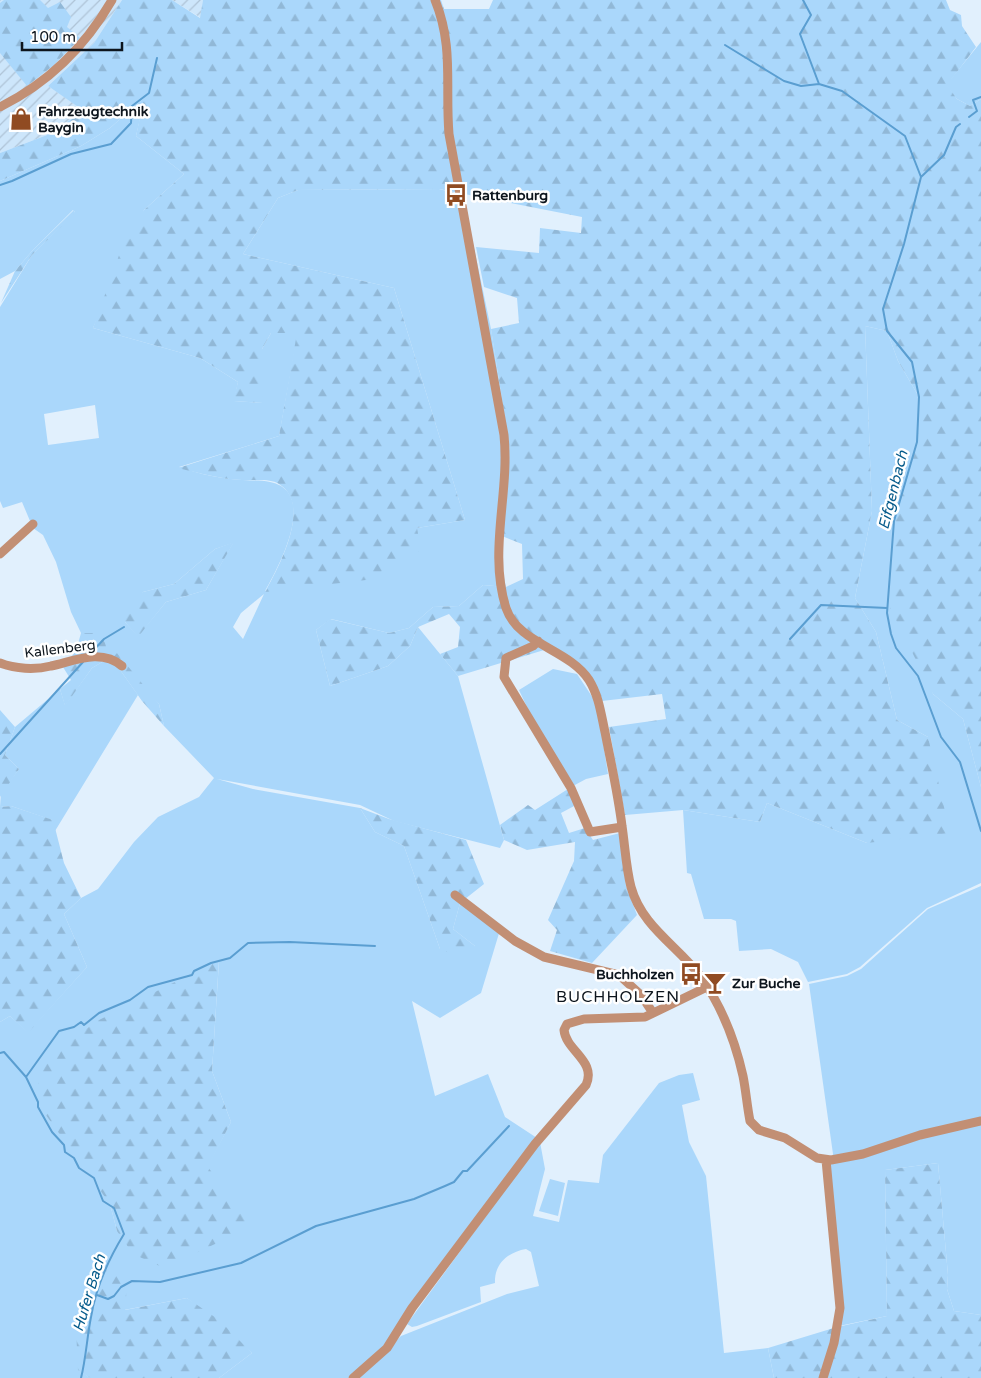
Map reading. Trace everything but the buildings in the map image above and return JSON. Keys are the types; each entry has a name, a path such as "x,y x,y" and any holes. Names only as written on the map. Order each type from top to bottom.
{"street":[{"path":"0,107 38,85 69,58 92,31 112,0"},
{"path":"435,0 443,19 448,41 446,102 449,134 504,442 498,552 499,574 509,614 522,630 576,667 588,679 597,698 622,827 629,880 637,905 652,927 695,971 721,1010 732,1033 743,1077 751,1124 757,1129 784,1138 817,1158 826,1160 857,1156 920,1135 981,1121"},
{"path":"0,554 32,524"},
{"path":"538,641 533,646 506,658 504,677 571,788 590,832 622,827"},
{"name":"Kallenberg","path":"0,663 16,668 37,668 78,658 96,657 113,660 122,666"},
{"path":"455,895 515,940 544,957 619,975 641,995 653,1013"},
{"path":"353,1378 387,1348 412,1308 541,1137 587,1082 587,1067 566,1038 565,1026 576,1020 636,1018 653,1013 707,987"},
{"path":"823,1378 836,1334 840,1308 826,1160"}],"shaded area":[{"path":"0,0 122,0 94,43 48,86 85,111 47,135 0,153"},
{"path":"172,0 203,0 201,18"}],"green space":[{"path":"4,0 40,0 48,8 60,2 71,17 67,27 80,38 54,65 27,86 0,53 0,3"},
{"path":"122,0 172,0 200,18 203,0 441,0 444,9 489,9 493,0 946,0 950,10 961,15 962,26 976,47 947,85 957,99 970,106 981,99 981,787 963,719 933,694 890,608 894,521 917,442 919,397 898,361 887,331 865,326 872,511 855,598 876,632 897,720 928,737 950,833 867,843 767,803 760,822 683,810 625,815 609,727 666,719 662,694 602,701 590,678 554,647 458,676 440,654 458,647 460,627 449,614 418,627 410,646 388,666 330,686 316,630 330,619 389,633 409,628 433,607 459,606 483,585 506,587 523,579 522,544 502,536 510,451 491,329 519,323 517,298 484,287 476,247 539,253 540,228 581,233 582,217 439,189 298,190 278,198 243,254 394,288 465,520 417,528 421,550 366,580 265,592 290,537 293,506 289,494 279,484 271,481 210,476 178,468 279,436 297,333 271,333 262,349 263,403 233,401 238,382 200,358 93,328 127,233 144,210 184,174 136,136 144,98 110,128 81,146 0,181 0,153 47,135 84,111 48,86 94,43"},
{"path":"981,42 981,99 970,106 957,99 946,85"},
{"path":"145,97 136,136 184,174 144,210 93,328 200,358 238,382 234,401 262,403 262,349 271,333 298,332 279,436 179,467 219,477 270,482 284,489 292,500 294,514 286,548 265,591 417,528 465,520 394,288 243,254 278,198 298,190 439,189 463,195 491,329 510,451 501,564 506,587 483,585 459,606 433,607 409,628 389,633 331,619 316,630 330,686 388,666 410,646 418,627 458,676 504,840 500,848 394,821 360,805 217,779 253,789 360,808 375,832 404,846 440,949 475,946 453,929 460,903 500,930 481,993 440,1018 412,1001 435,1096 488,1074 505,1117 537,1138 386,1345 348,1378 219,1378 252,1353 187,1298 124,1310 78,1369 90,1378 0,1378 0,1022 10,1016 28,1032 87,967 64,914 81,898 98,889 134,842 158,817 199,797 214,778 164,726 159,704 118,667 138,695 55,831 52,820 11,806 0,807 1,793 19,769 5,755 15,727 60,689 65,705 92,668 104,661 93,633 81,633 71,612 56,562 43,535 33,528 22,502 3,508 0,501 0,307 32,255 75,212 73,210 15,271 0,279 0,181 81,146 110,128","holes":["95,405 99,438 48,445 44,414","233,543 206,590 166,602 138,636 125,622 143,592 174,584 215,549","264,594 243,639 233,627 241,613","219,961 212,1071 231,1122 207,1167 117,1231 110,1204"]},
{"path":"74,210 75,213 32,255 1,303 15,271 32,251"},
{"path":"865,326 887,331 898,361 919,397 917,442 894,521 933,694 963,719 981,787 981,883 927,908 860,967 847,974 808,982 798,962 771,949 739,951 736,921 731,919 704,919 691,874 687,873 683,810 760,822 767,803 867,843 928,737 897,720 876,632 855,598 872,511"},
{"path":"234,542 206,590 166,602 138,637 125,622 124,603 143,592 174,584 215,549"},
{"path":"81,633 93,633 105,642 109,662 117,653 159,704 164,726 142,701 118,667 104,661 92,668 65,706 60,689 71,680 63,667 76,651"},
{"path":"553,669 577,674 597,704 608,774 586,779 573,786 533,720 519,690"},
{"path":"0,710 15,727 5,755 19,769 0,797"},
{"path":"568,789 576,805 561,813 569,833 585,828 593,840 620,833 626,886 637,915 592,963 550,951 557,930 548,920 574,861 575,842 527,850 504,840 500,825 528,805 535,810"},
{"path":"11,806 53,820 64,863 81,898 64,914 87,967 28,1033 10,1016 0,1022 0,807"},
{"path":"360,808 389,819 466,840 484,884 460,903 453,929 475,946 459,957 440,949 404,846 375,832"},
{"path":"981,886 981,1119 863,1152 832,1158 833,1154 809,984 847,976 861,969 928,909"},
{"path":"219,960 212,1071 231,1122 208,1167 251,1227 164,1268 133,1254 117,1231 110,1204 38,1104 38,1065 97,1021"},
{"path":"693,1073 700,1100 682,1105 689,1142 706,1176 724,1353 768,1348 774,1378 357,1378 401,1336 507,1294 539,1286 531,1252 526,1249 519,1251 503,1260 497,1270 495,1283 480,1287 481,1302 417,1326 412,1327 407,1324 540,1142 545,1169 533,1216 559,1222 568,1180 599,1183 603,1155 659,1083 679,1075"},
{"path":"981,1122 981,1315 954,1311 947,1289 948,1275 938,1163 885,1170 887,1316 839,1326 829,1165 831,1162"},
{"path":"938,1163 948,1275 947,1289 954,1311 981,1315 981,1378 774,1378 768,1348 837,1327 887,1316 885,1170"},
{"path":"550,1179 565,1183 558,1216 539,1211"},
{"path":"108,1264 128,1273 125,1310 187,1298 219,1320 252,1353 219,1378 90,1378 78,1370 75,1307"}],"waterway":[{"name":"Eifgenbach","path":"803,0 811,15 800,34 819,84"},
{"name":"Eifgenbach","path":"725,45 784,81 801,86 819,84 842,91 905,136 921,177"},
{"name":"Hufer Bach","path":"0,185 71,154 111,144 131,123 132,106 149,93 157,58"},
{"name":"Eifgenbach","path":"969,117 977,111 973,100 981,97"},
{"name":"Eifgenbach","path":"960,124 956,127 944,155 921,177 904,244 883,309 887,331 912,362 919,397 917,442 894,521 887,613 896,648 918,676 941,737 960,762 981,831"},
{"path":"790,639 821,605 887,608"},
{"path":"91,653 104,639 124,627"},
{"path":"0,754 83,662"},
{"path":"26,1077 59,1031 74,1027 81,1022 84,1025 99,1013 130,1000 148,987 192,975 194,971 211,963 230,958 248,943 290,942 375,946"},
{"name":"Hufer Bach","path":"0,1053 4,1052 26,1077 38,1102 38,1107 52,1132 64,1145 65,1152 74,1158 79,1168 94,1178 103,1201 114,1208 124,1234 99,1284 93,1306 81,1378"},
{"path":"97,1295 108,1299 114,1296 121,1287 132,1281 160,1282 241,1263 316,1226 414,1199 454,1182 463,1171 467,1171 509,1126"}],"place":[{"name":"Fahrzeugtechnik Baygin","path":"21,119"},
{"name":"Rattenburg","path":"456,195"},
{"name":"Buchholzen","path":"691,974"},
{"name":"Zur Buche","path":"715,983"}],"district":[{"name":"BUCHHOLZEN","path":"618,997"}]}
